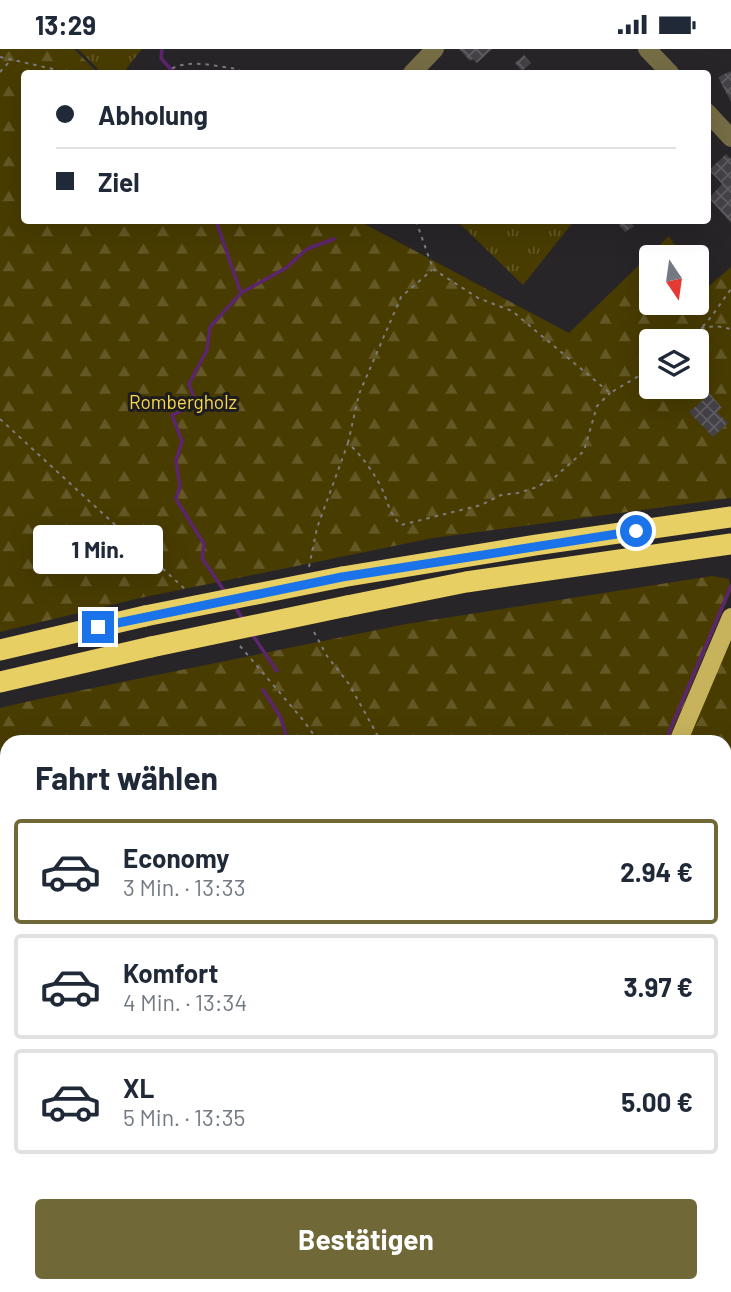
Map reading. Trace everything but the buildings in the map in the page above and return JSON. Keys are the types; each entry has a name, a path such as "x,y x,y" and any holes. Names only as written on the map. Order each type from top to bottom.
{"highway":[{"path":"0,650 145,616 342,577 731,517"},
{"path":"0,682 151,646 466,582 729,544"}],"main road":[{"path":"681,735 731,617"}],"street":[{"path":"415,70 435,49"},
{"path":"647,49 667,70"},
{"path":"711,117 731,138"}],"path":[{"path":"0,57 52,70"},
{"path":"0,72 12,58"},
{"path":"169,70 188,63 238,70"},
{"path":"417,224 433,269 478,298 512,311 610,393"},
{"path":"309,575 317,528 348,443 359,394 401,297 433,269"},
{"path":"701,328 731,289"},
{"path":"701,328 716,326 731,329"},
{"path":"348,443 375,478 391,516 401,525 481,505 501,495 537,487 555,477 584,450 597,406 610,393 639,374"},
{"path":"0,419 40,453"},
{"path":"314,633 327,656 349,684 377,735"}],"green space":[{"name":"Rombergholz","path":"0,49 74,49 95,70 21,70 21,224 365,224 569,333 639,265 639,315 709,315 709,286 731,267 731,498 433,538 140,598 0,632"},
{"path":"78,49 142,49 125,70 99,70"},
{"path":"460,224 572,224 523,285"},
{"name":"Rombergholz","path":"669,236 675,245 660,245"},
{"path":"712,576 729,579 731,591 671,735 0,735 0,708 406,624"},
{"path":"731,617 731,735 681,735"}],"waterway":[{"path":"162,49 161,58 171,70"},
{"path":"217,224 241,293 210,327 207,350 189,384 194,398 187,409 172,415 182,441 176,461 180,486 176,499 204,544 202,558 225,592"},
{"path":"241,293 286,268 307,249 334,239"},
{"path":"668,735 731,586"},
{"path":"235,607 244,621"},
{"path":"252,634 277,671"},
{"path":"263,690 280,716 286,735"}],"route":[{"path":"98,627 342,577 636,531"}]}
